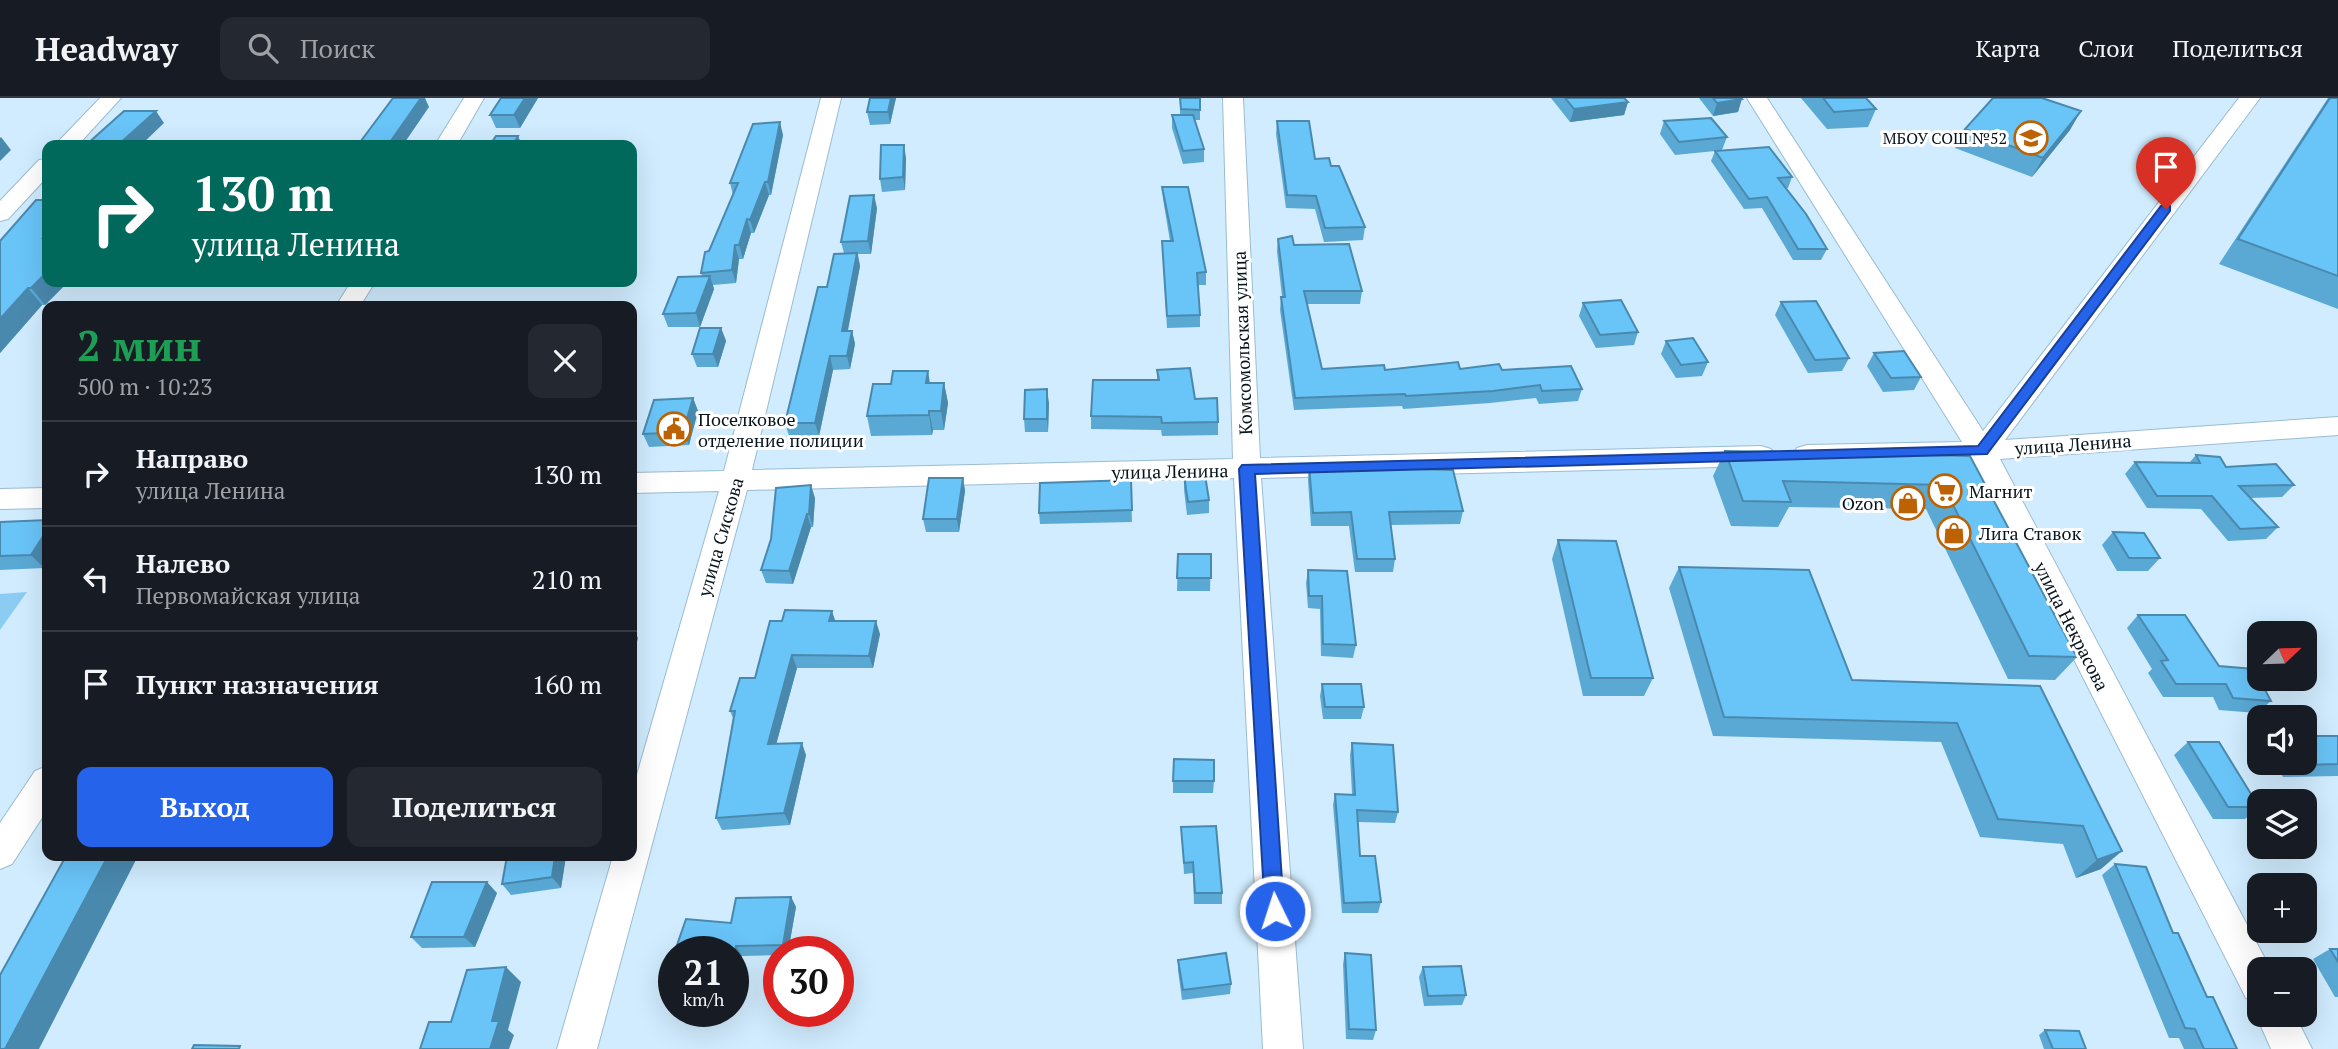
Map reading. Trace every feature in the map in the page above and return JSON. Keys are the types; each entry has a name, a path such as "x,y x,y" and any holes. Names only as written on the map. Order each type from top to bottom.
{"street":[{"path":"71,140 111,98"},
{"path":"449,140 474,98"},
{"name":"улица Сискова","path":"637,833 736,480 831,98"},
{"name":"Комсомольская улица","path":"1233,98 1247,469 1283,1049"},
{"name":"улица Некрасова","path":"1757,98 1982,451 2247,962"},
{"path":"1982,451 2250,98"},
{"path":"0,214 42,170"},
{"name":"улица Ленина","path":"637,482 1982,451 2338,426"},
{"path":"0,499 42,498"},
{"path":"0,853 42,788"},
{"name":"улица Сискова","path":"576,1049 629,861"},
{"path":"2281,1027 2292,1049"}],"shaded area":[{"path":"27,592 0,630 0,594"}],"building":[{"path":"393,98 421,98 392,140 362,140"},
{"path":"501,98 525,98 514,115 490,115"},
{"path":"870,98 891,98 888,112 867,112"},
{"path":"1180,98 1200,98 1200,110 1181,109"},
{"path":"1565,98 1624,98 1628,102 1574,109"},
{"path":"1713,98 1741,98 1742,99 1717,103"},
{"path":"1823,98 1866,98 1876,109 1834,112"},
{"path":"1993,98 2042,98 2081,111 2043,158 1965,129"},
{"path":"2330,98 2338,98 2338,276 2238,239"},
{"path":"124,111 156,111 124,140 92,140"},
{"path":"1172,115 1193,115 1204,149 1183,151"},
{"path":"1711,118 1727,137 1679,142 1664,121"},
{"path":"1277,121 1309,121 1315,159 1329,158 1331,166 1339,166 1365,227 1325,228 1316,196 1287,195"},
{"path":"780,122 768,182 765,182 750,220 747,219 739,245 735,245 732,270 701,273 705,252 709,251 738,183 730,183 753,124"},
{"path":"496,136 518,136 516,140 493,140"},
{"path":"881,145 904,145 903,177 880,179"},
{"path":"1769,147 1792,177 1778,178 1806,214 1827,249 1798,249 1767,197 1749,199 1715,151"},
{"path":"1162,187 1188,187 1206,272 1197,273 1200,315 1167,316 1162,241 1173,241"},
{"path":"874,195 868,241 841,242 850,196"},
{"path":"36,200 42,200 42,277 28,288 0,319 0,241"},
{"path":"1292,236 1294,245 1349,244 1362,291 1304,291 1322,369 1384,365 1385,370 1458,362 1460,369 1499,364 1502,370 1571,366 1582,389 1542,391 1540,385 1493,391 1406,396 1295,398 1281,297 1285,297 1278,239"},
{"path":"857,253 842,331 852,331 847,356 830,356 815,423 785,423 818,287 827,287 834,254"},
{"path":"710,276 696,313 663,314 678,277"},
{"path":"1621,300 1638,332 1600,335 1583,303"},
{"path":"1816,301 1849,358 1815,360 1781,302"},
{"path":"700,328 721,328 713,354 692,354"},
{"path":"1693,338 1708,362 1681,365 1666,341"},
{"path":"1904,351 1921,377 1891,378 1874,353"},
{"path":"1190,368 1195,399 1217,398 1218,422 1162,423 1161,417 1091,416 1093,380 1159,380 1157,370"},
{"path":"893,371 928,371 926,383 944,383 941,411 929,411 929,415 867,416 873,384 891,384"},
{"path":"1047,389 1047,419 1024,419 1025,390"},
{"path":"693,398 683,432 643,434 654,400"},
{"path":"1725,451 1970,456 2077,657 2029,656 1943,485 1783,481 1791,502 1743,501"},
{"path":"2196,455 2220,457 2226,467 2276,464 2294,485 2239,486 2278,527 2240,529 2212,496 2157,496 2135,462 2200,463"},
{"path":"1309,466 1453,470 1463,511 1389,512 1395,559 1357,559 1351,512 1313,513"},
{"path":"1205,475 1209,500 1188,502 1184,476"},
{"path":"929,478 963,478 957,519 923,519"},
{"path":"1131,480 1132,510 1039,513 1040,483"},
{"path":"811,485 809,514 789,571 761,570 771,539 776,488"},
{"path":"42,520 42,538 31,555 0,556 0,522"},
{"path":"2113,532 2144,533 2160,558 2129,558"},
{"path":"1558,540 1616,541 1653,678 1591,678"},
{"path":"1178,554 1211,554 1211,578 1177,578"},
{"path":"1679,567 1809,570 1852,680 2040,686 2122,851 2097,860 2083,826 1998,819 1957,723 1724,717"},
{"path":"1308,570 1347,571 1356,645 1323,644 1322,596 1309,596"},
{"path":"785,610 832,611 829,621 876,621 869,656 792,655 768,744 802,743 784,813 716,818 735,711 730,711 740,678 755,678 770,621 782,621"},
{"path":"2138,615 2185,615 2219,666 2247,668 2247,691 2266,691 2271,701 2233,698 2226,684 2176,684 2161,661 2168,660"},
{"path":"1322,684 1361,684 1364,707 1325,707"},
{"path":"2317,736 2338,736 2338,764 2317,765"},
{"path":"2188,742 2219,742 2248,789 2247,807 2228,807"},
{"path":"1352,743 1393,745 1398,812 1357,810 1360,856 1375,856 1381,902 1344,903 1335,794 1355,795"},
{"path":"1174,759 1214,760 1214,781 1173,781"},
{"path":"1216,826 1222,893 1195,893 1193,862 1184,863 1181,827"},
{"path":"63,861 105,861 5,1049 0,1049 0,975"},
{"path":"506,861 554,861 552,877 502,884"},
{"path":"2115,864 2146,867 2173,933 2178,933 2207,997 2213,997 2237,1049 2204,1049 2195,1029 2185,1028"},
{"path":"432,882 487,882 464,937 411,937"},
{"path":"791,897 784,936 763,936 763,945 749,946 749,936 680,936 686,919 731,923 736,898"},
{"path":"2330,949 2338,949 2338,962"},
{"path":"1226,953 1231,984 1183,990 1178,960"},
{"path":"1345,953 1371,955 1376,1030 1349,1029"},
{"path":"1461,966 1466,995 1428,996 1423,967"},
{"path":"506,967 492,1021 499,1021 490,1049 420,1049 429,1022 451,1022 467,970"},
{"path":"2045,1030 2079,1031 2086,1049 2053,1049"},
{"path":"194,1045 240,1046 239,1049 192,1049"}],"place":[{"name":"МБОУ СОШ №52","path":"2031,138"},
{"name":"Поселковое отделение полиции","path":"674,429"},
{"name":"Магнит","path":"1945,491"},
{"name":"Ozon","path":"1908,503"},
{"name":"Лига Ставок","path":"1954,533"}],"route":[{"path":"1275,911 1247,469 1982,451 2166,209"}]}
